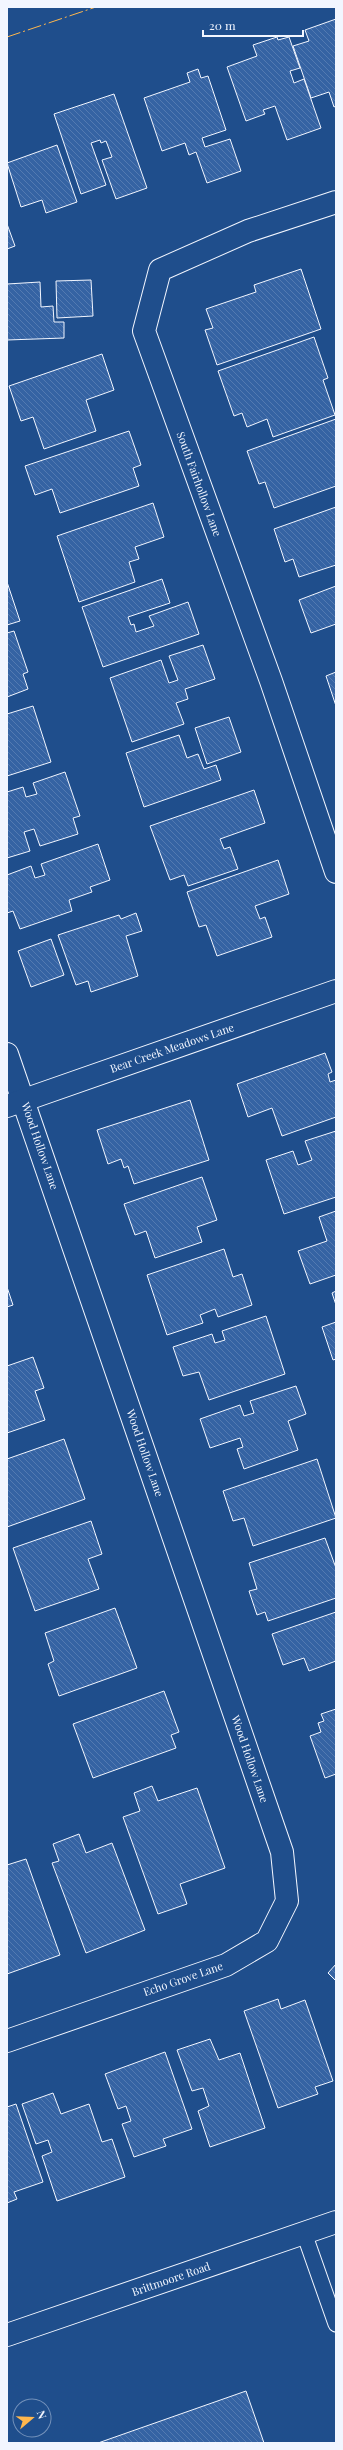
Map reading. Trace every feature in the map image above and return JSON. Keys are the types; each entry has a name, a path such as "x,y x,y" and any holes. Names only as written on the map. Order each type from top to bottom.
{"street":[{"name":"South Fairhollow Lane","path":"335,202 248,231 160,270 144,331 271,681 336,872"},
{"name":"Bear Creek Meadows Lane","path":"16,1103 336,991"},
{"name":"Wood Hollow Lane","path":"7,1054 16,1103 282,1852"},
{"name":"Echo Grove Lane","path":"7,2041 226,1965 267,1941 287,1901 282,1852"},
{"name":"Brittmoore Road","path":"7,2335 336,2222"}],"lane":[{"path":"304,2233 336,2324"}],"building":[{"path":"336,19 336,106 334,107 329,92 311,98 293,46 309,41 305,30"},
{"path":"277,37 278,40 289,37 300,68 290,71 294,83 304,79 321,128 287,140 275,106 263,110 265,114 246,121 227,67 257,56 253,45"},
{"path":"198,69 201,78 208,76 226,130 202,138 205,147 230,139 241,171 207,183 196,152 189,155 185,143 162,151 144,98 190,82 187,73"},
{"path":"114,94 147,188 116,199 102,160 112,157 106,141 101,143 100,140 91,143 106,185 81,194 54,114"},
{"path":"57,145 77,202 46,213 42,200 21,207 7,163"},
{"path":"7,224 15,246 7,249"},
{"path":"301,269 321,329 217,365 205,330 213,328 206,309 256,292 254,285"},
{"path":"91,280 93,316 57,318 56,281"},
{"path":"40,282 41,307 53,306 54,322 64,322 64,338 7,340 7,284"},
{"path":"314,337 328,378 323,380 335,415 273,437 267,419 247,427 242,413 234,416 218,371"},
{"path":"102,354 114,390 86,400 96,431 44,449 33,417 21,421 9,386"},
{"path":"336,419 336,486 274,508 265,482 259,484 247,451"},
{"path":"129,431 141,465 133,468 139,486 60,513 52,489 35,495 25,466"},
{"path":"153,503 164,537 135,547 139,559 129,562 135,582 79,602 57,536"},
{"path":"336,507 336,565 299,577 293,559 285,562 274,529"},
{"path":"162,579 170,603 128,617 131,625 134,624 136,632 154,626 149,616 188,602 199,634 103,667 82,607"},
{"path":"7,582 20,621 7,625"},
{"path":"336,586 336,624 311,633 299,600"},
{"path":"14,631 28,672 23,674 28,689 7,697 7,633"},
{"path":"203,645 215,679 185,689 188,699 176,703 184,724 132,742 110,678 161,660 169,683 178,680 169,656"},
{"path":"336,672 336,706 326,676"},
{"path":"33,706 51,762 7,776 7,714"},
{"path":"229,717 241,752 207,764 195,728"},
{"path":"179,735 187,758 198,754 204,769 216,765 221,780 144,807 126,753"},
{"path":"65,772 80,816 73,818 78,834 40,846 34,829 24,832 30,851 7,858 7,792 23,787 26,797 37,794 33,783"},
{"path":"254,790 265,823 220,839 224,849 230,847 238,869 188,886 184,875 170,880 150,826"},
{"path":"98,844 110,880 90,887 92,892 69,900 72,911 20,929 13,911 7,913 7,875 31,866 35,878 45,875 41,864"},
{"path":"278,860 289,894 255,906 260,919 265,917 272,937 217,956 206,925 199,927 187,892"},
{"path":"136,913 142,931 126,936 138,976 91,992 88,981 76,985 58,935 119,915 121,919"},
{"path":"51,939 64,975 31,987 18,951"},
{"path":"325,1053 332,1072 328,1074 330,1082 336,1080 336,1117 282,1136 272,1108 248,1117 237,1084"},
{"path":"190,1100 209,1160 134,1184 128,1166 124,1168 121,1159 108,1164 97,1130"},
{"path":"336,1131 336,1197 284,1214 266,1160 293,1151 298,1165 312,1160 305,1141"},
{"path":"202,1177 217,1220 197,1227 202,1242 155,1258 146,1231 135,1235 124,1204"},
{"path":"336,1211 336,1275 310,1284 298,1251 327,1241 319,1217"},
{"path":"224,1249 233,1277 242,1274 252,1305 218,1317 215,1309 200,1315 203,1323 167,1335 147,1275"},
{"path":"7,1287 13,1305 7,1307"},
{"path":"336,1291 336,1305 332,1293"},
{"path":"266,1316 285,1374 209,1400 199,1372 183,1376 173,1347 212,1334 215,1343 225,1340 222,1331"},
{"path":"336,1322 336,1359 333,1360 322,1327"},
{"path":"33,1357 44,1388 35,1391 45,1420 7,1433 7,1366"},
{"path":"296,1386 306,1414 288,1421 298,1450 244,1469 237,1449 243,1447 240,1438 210,1448 200,1419 240,1405 244,1416 254,1413 250,1401"},
{"path":"64,1439 85,1499 7,1527 7,1459"},
{"path":"317,1459 336,1518 253,1546 244,1518 233,1521 223,1491"},
{"path":"91,1521 102,1554 88,1559 99,1589 35,1611 13,1548"},
{"path":"325,1538 336,1568 336,1598 268,1621 265,1612 257,1615 249,1591 257,1589 249,1563"},
{"path":"115,1608 137,1668 59,1696 48,1664 54,1661 45,1633"},
{"path":"336,1612 336,1661 309,1671 304,1658 283,1665 272,1634"},
{"path":"164,1691 179,1732 171,1735 176,1748 93,1778 73,1724"},
{"path":"336,1709 336,1774 325,1778 310,1736 321,1732 318,1723 324,1721 321,1714"},
{"path":"152,1786 158,1801 197,1788 225,1868 180,1884 187,1904 158,1914 123,1817 140,1811 134,1793"},
{"path":"79,1834 86,1853 112,1843 145,1930 86,1953 52,1863 59,1861 53,1844"},
{"path":"26,1859 60,1955 7,1974 7,1865"},
{"path":"336,1964 336,1981 328,1973"},
{"path":"278,1999 281,2009 305,2000 333,2081 315,2087 318,2094 278,2108 244,2011"},
{"path":"210,2039 219,2060 240,2053 265,2128 210,2147 198,2111 209,2106 203,2088 192,2091 177,2050"},
{"path":"165,2052 192,2129 163,2139 166,2146 134,2157 122,2124 131,2121 126,2106 118,2109 105,2074"},
{"path":"53,2093 61,2114 89,2104 102,2142 112,2139 125,2177 57,2201 42,2156 52,2152 48,2140 36,2144 22,2104"},
{"path":"16,2104 43,2182 14,2192 17,2199 7,2203 7,2107"},
{"path":"246,2391 264,2443 98,2443"}],"power":[{"path":"7,37 96,7"}]}
